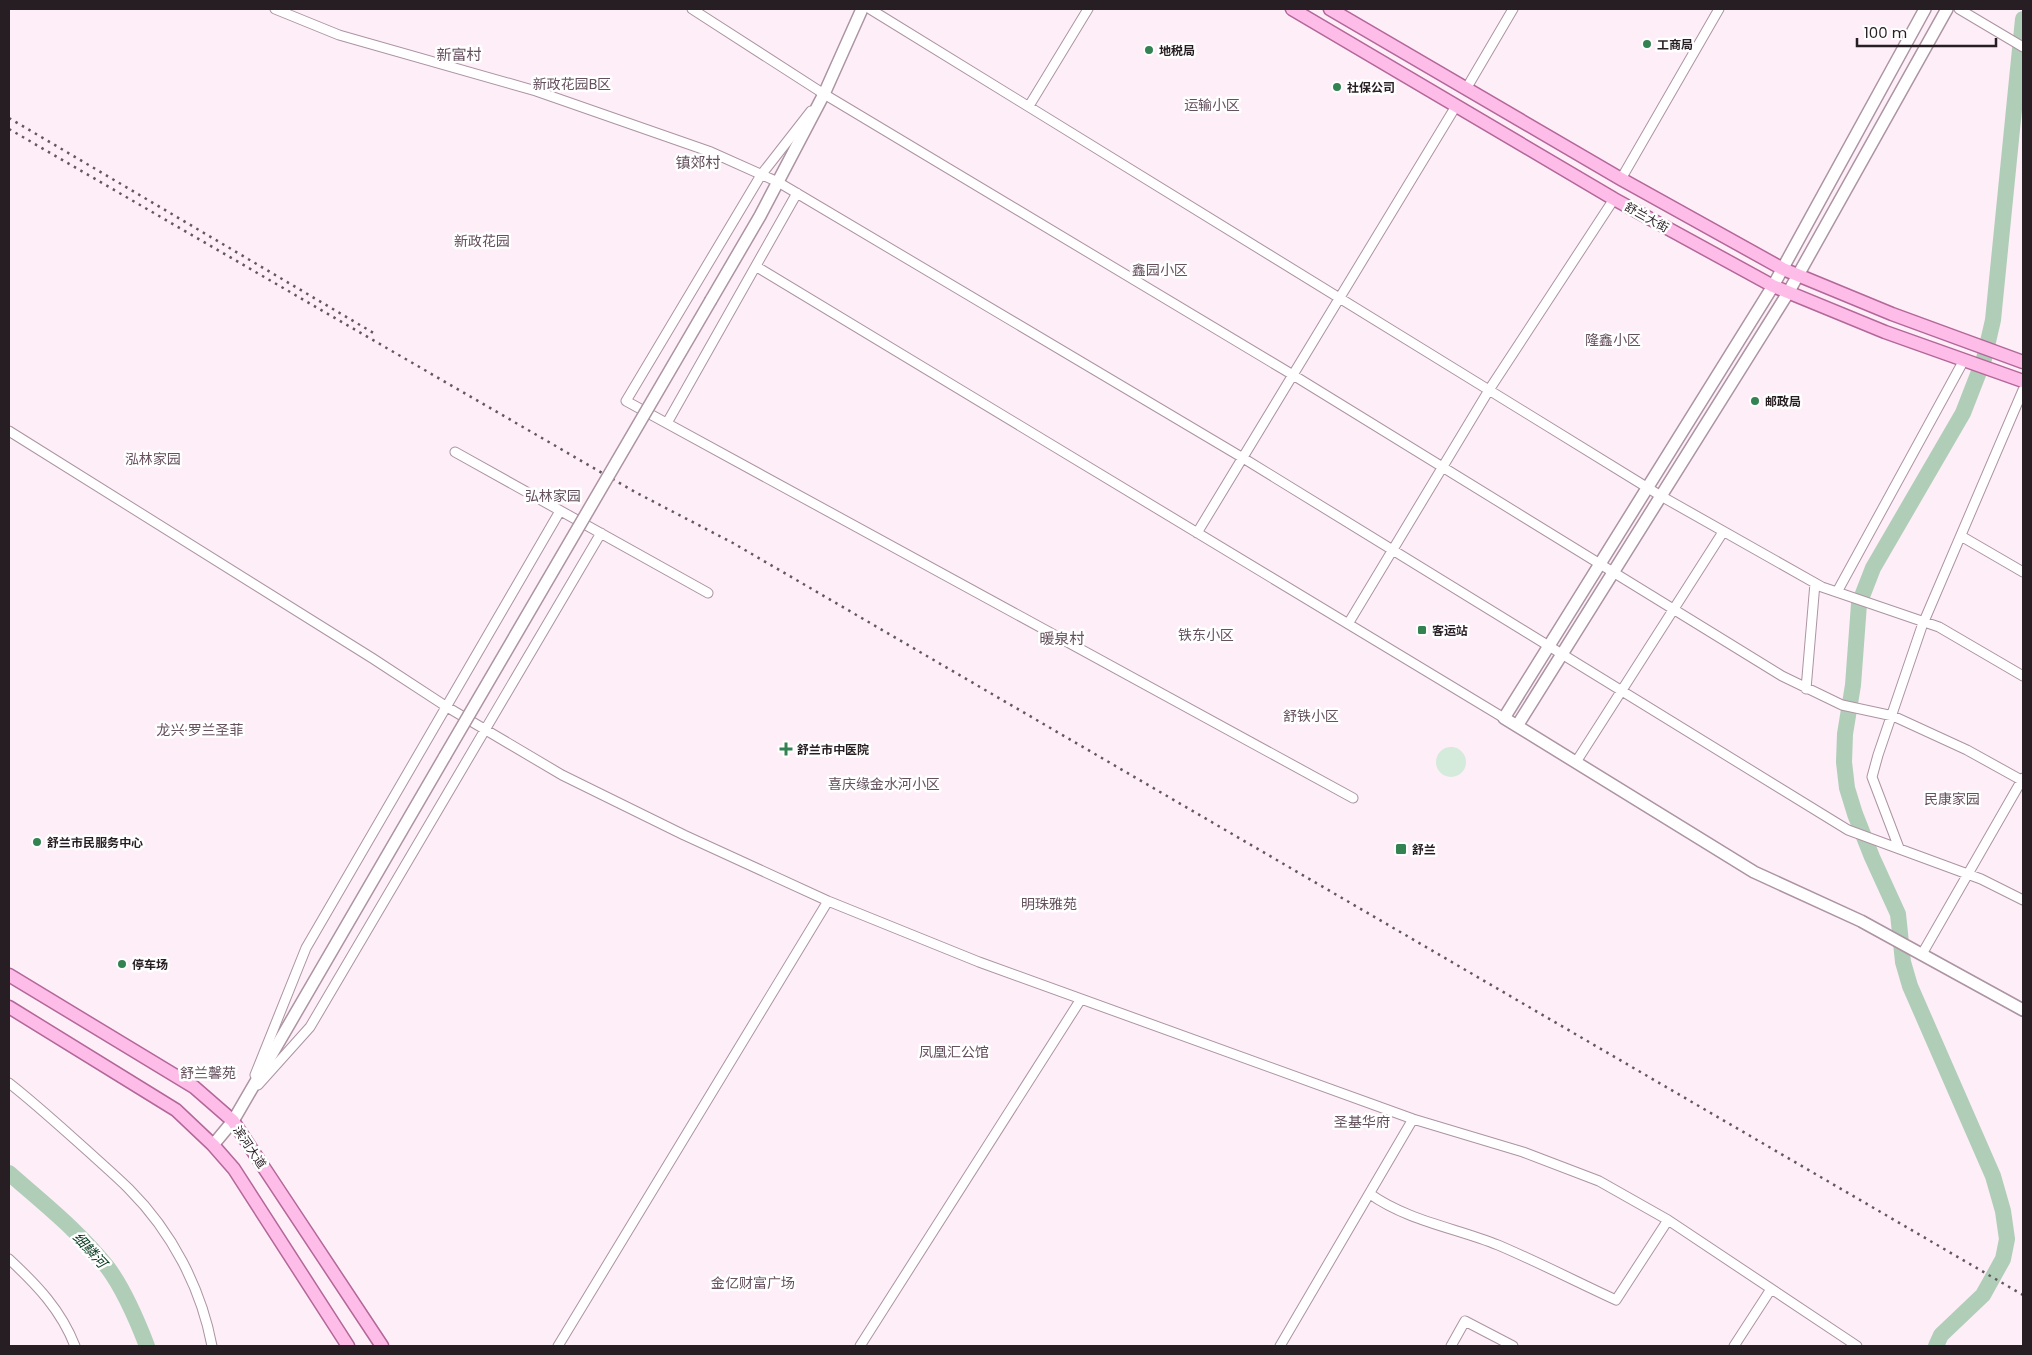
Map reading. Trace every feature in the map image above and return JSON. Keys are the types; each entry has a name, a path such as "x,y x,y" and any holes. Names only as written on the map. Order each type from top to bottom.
{"main road":[{"name":"舒兰大街","path":"1292,9 1614,199 1773,286 1885,332 2018,379"},
{"name":"舒兰大街","path":"1330,9 1621,179 1783,269 1892,314 2021,361"},
{"name":"滨河大道","path":"9,975 194,1087 233,1121 382,1346"},
{"name":"滨河大道","path":"9,1007 176,1110 213,1145 234,1169 348,1346"}],"street":[{"path":"275,9 339,35 536,91 711,152 778,182 1243,458 1848,830 1968,874 2023,900"},
{"path":"692,9 824,94 1293,375 1599,565 1806,689 1842,705 1892,716 1967,750 2023,780 1922,954"},
{"path":"213,1145 233,1121 711,300 778,182 824,94 862,9"},
{"path":"870,9 1647,488 1723,532 1816,583 1839,593 1939,627 2023,676"},
{"path":"1029,106 1088,9"},
{"path":"1466,89 1513,9"},
{"path":"1621,179 1719,9"},
{"path":"1504,718 1773,286 1925,9"},
{"path":"1517,726 1788,293 1947,9"},
{"path":"1959,9 2023,47"},
{"path":"824,94 761,175 626,401 1353,798"},
{"path":"1197,533 1456,106"},
{"path":"667,423 797,194"},
{"path":"1348,624 1489,390 1614,199"},
{"path":"757,267 1504,718 1754,872 1861,922 2023,1010"},
{"path":"1839,593 1965,360"},
{"path":"1898,848 1872,777 1924,622 2023,390"},
{"path":"9,431 447,707 562,775 684,835 828,901 979,962 1413,1119 1523,1152 1599,1181 1668,1220 1857,1346"},
{"path":"455,452 708,593"},
{"path":"246,1098 306,948 560,510"},
{"path":"1576,762 1723,532"},
{"path":"246,1098 310,1026 601,533"},
{"path":"1961,536 2023,572"},
{"path":"1806,689 1816,583"},
{"path":"558,1346 828,901"},
{"path":"860,1346 1081,999"},
{"path":"9,1083 42,1110 130,1190 162,1229 178,1253 200,1302 212,1346"},
{"path":"1280,1346 1413,1119"},
{"path":"1370,1194 1381,1202 1426,1221 1497,1245 1616,1300 1668,1220"},
{"path":"9,1259 50,1301 62,1317 75,1346"},
{"path":"1734,1346 1772,1289"},
{"path":"1451,1346 1465,1321 1514,1346"}],"green space":[{"path":"1451,747 1461,752 1466,762 1461,772 1451,777 1441,772 1436,762 1441,752"}],"waterway":[{"path":"1936,1346 1941,1335 1983,1295 2003,1259 2007,1239 2003,1211 1993,1176 1910,986 1903,962 1898,914 1872,857 1847,788 1844,762 1845,734 1853,685 1859,604 1873,568 1963,413 1984,359 1993,320 2023,19"},
{"name":"细鳞河","path":"9,1173 73,1230 108,1268 125,1296 147,1346"}],"railway":[{"path":"9,118 377,335"},
{"path":"9,129 635,492 733,543 2023,1295"}],"place":[{"name":"工商局","path":"1647,44"},
{"name":"地税局","path":"1149,50"},
{"name":"社保公司","path":"1337,87"},
{"name":"邮政局","path":"1755,401"},
{"name":"客运站","path":"1422,630"},
{"name":"舒兰市中医院","path":"786,749"},
{"name":"舒兰市民服务中心","path":"37,842"},
{"name":"舒兰","path":"1401,849"},
{"name":"停车场","path":"122,964"}],"district":[{"name":"新富村","path":"459,54"},
{"name":"新政花园B区","path":"572,84"},
{"name":"运输小区","path":"1212,105"},
{"name":"镇郊村","path":"698,162"},
{"name":"新政花园","path":"482,241"},
{"name":"鑫园小区","path":"1160,270"},
{"name":"隆鑫小区","path":"1613,340"},
{"name":"泓林家园","path":"153,459"},
{"name":"弘林家园","path":"553,496"},
{"name":"铁东小区","path":"1206,635"},
{"name":"暖泉村","path":"1062,638"},
{"name":"舒铁小区","path":"1311,716"},
{"name":"龙兴·罗兰圣菲","path":"200,730"},
{"name":"喜庆缘金水河小区","path":"884,784"},
{"name":"民康家园","path":"1952,799"},
{"name":"明珠雅苑","path":"1049,904"},
{"name":"凤凰汇公馆","path":"954,1052"},
{"name":"舒兰馨苑","path":"208,1073"},
{"name":"圣基华府","path":"1362,1122"},
{"name":"金亿财富广场","path":"753,1283"}]}
